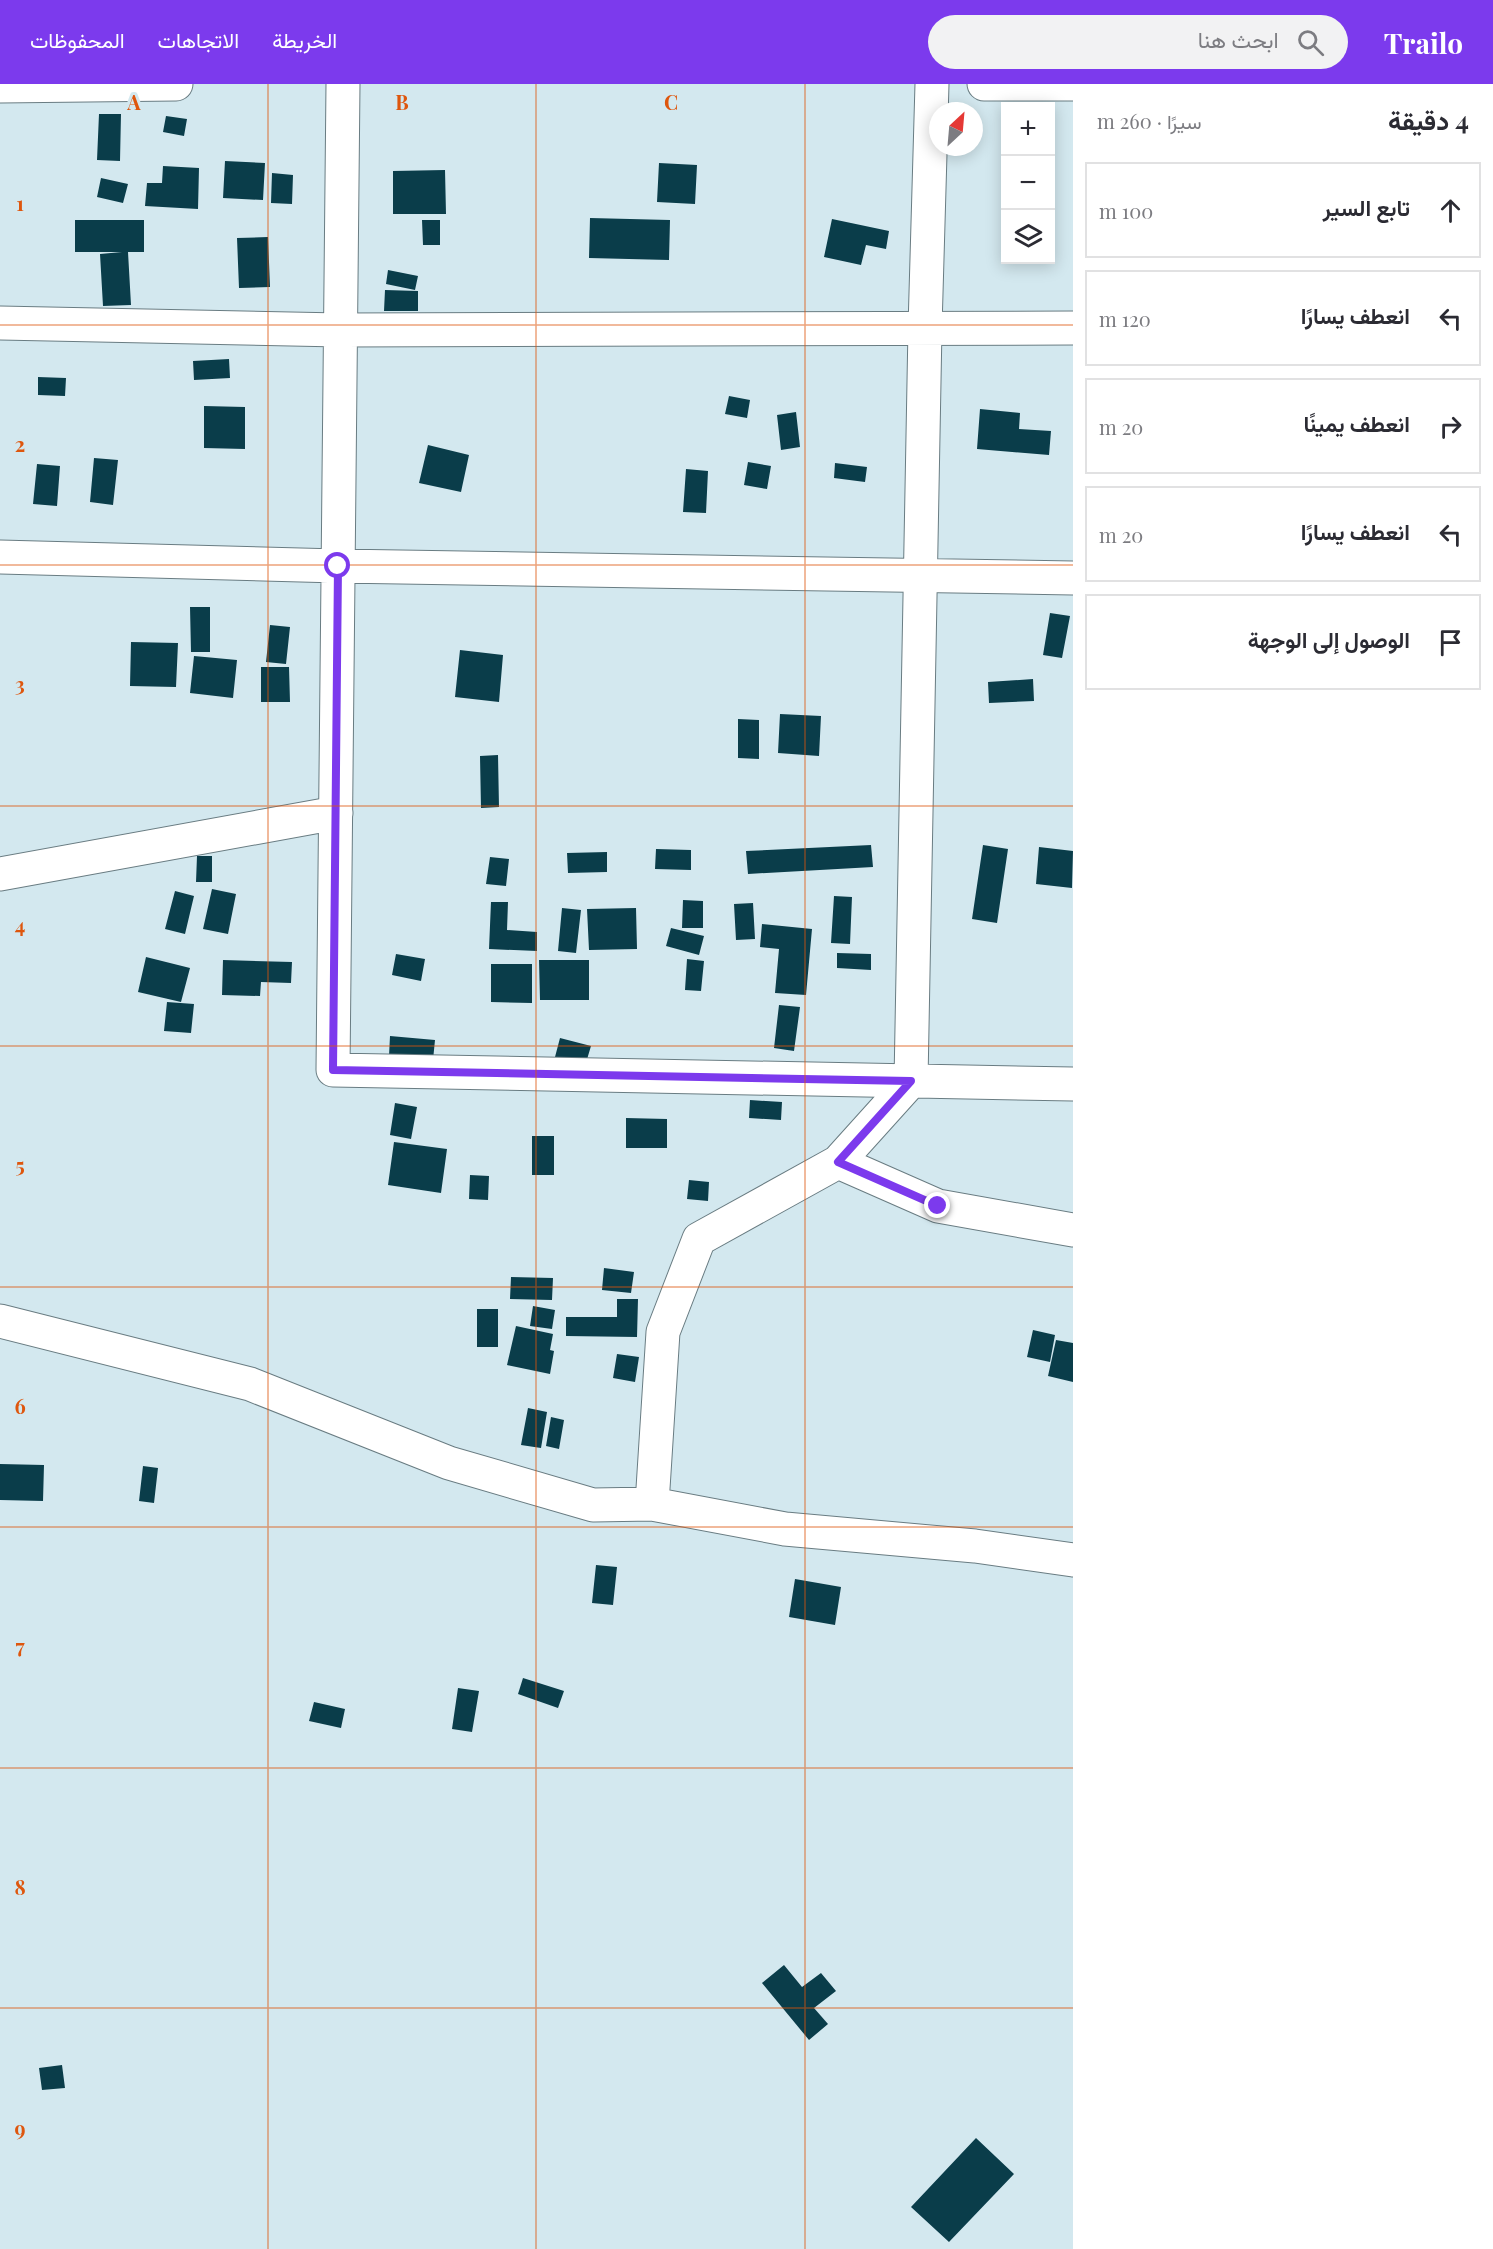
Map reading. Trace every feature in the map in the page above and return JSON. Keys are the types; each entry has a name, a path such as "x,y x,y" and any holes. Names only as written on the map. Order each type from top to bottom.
{"street":[{"path":"0,87 176,84"},
{"path":"343,84 333,1070 1073,1084"},
{"path":"652,1504 663,1332 699,1239 838,1162 911,1081 925,328 932,84"},
{"path":"984,84 1073,84"},
{"path":"0,323 340,330 1073,328"},
{"path":"0,557 338,566 1073,578"},
{"path":"0,874 336,813"},
{"path":"838,1162 938,1206 1073,1230"},
{"path":"0,1321 250,1384 449,1462 593,1505 652,1504 785,1529 975,1546 1073,1560"}],"building":[{"path":"99,114 121,114 120,161 97,160"},
{"path":"166,116 187,119 184,136 163,132"},
{"path":"225,161 265,163 263,200 223,198"},
{"path":"659,163 697,165 695,204 657,202"},
{"path":"163,166 199,168 198,209 145,206 147,183 162,183"},
{"path":"445,170 446,214 393,214 393,171"},
{"path":"272,173 293,175 292,204 271,203"},
{"path":"101,178 128,184 123,203 97,197"},
{"path":"590,218 670,220 669,260 589,258"},
{"path":"832,219 889,231 886,249 866,245 861,265 824,257"},
{"path":"75,220 144,220 144,252 128,252 131,305 103,306 100,254 122,252 75,252"},
{"path":"422,220 440,220 440,245 423,245"},
{"path":"268,237 270,287 239,288 237,238"},
{"path":"388,270 418,276 415,290 386,284"},
{"path":"385,290 418,291 418,311 384,311"},
{"path":"229,359 230,378 194,380 193,361"},
{"path":"38,377 66,378 65,396 38,395"},
{"path":"729,396 750,400 747,418 725,414"},
{"path":"204,406 245,407 245,449 204,448"},
{"path":"980,409 1020,413 1019,429 1051,431 1049,455 977,449"},
{"path":"796,412 800,447 781,450 777,415"},
{"path":"428,445 469,455 461,492 419,483"},
{"path":"94,458 118,460 113,505 90,502"},
{"path":"748,462 771,466 767,489 744,485"},
{"path":"835,463 867,467 865,482 834,478"},
{"path":"37,464 60,466 57,506 33,504"},
{"path":"686,469 708,471 706,513 683,512"},
{"path":"190,607 210,607 210,652 191,652"},
{"path":"1050,613 1070,616 1062,658 1043,655"},
{"path":"270,625 290,627 286,664 266,662"},
{"path":"131,642 178,643 176,687 130,686"},
{"path":"460,650 503,655 499,702 455,697"},
{"path":"194,656 237,660 233,698 190,693"},
{"path":"261,667 289,667 290,702 261,702"},
{"path":"1033,679 1034,701 989,703 988,682"},
{"path":"780,714 821,716 819,756 778,753"},
{"path":"738,719 759,720 759,759 738,758"},
{"path":"498,755 499,807 481,808 480,756"},
{"path":"871,845 873,867 748,874 746,851"},
{"path":"983,845 1008,849 997,923 972,919"},
{"path":"1039,847 1073,851 1072,888 1036,884"},
{"path":"656,849 691,850 691,870 655,869"},
{"path":"607,852 607,872 568,873 567,853"},
{"path":"197,856 212,856 212,882 196,882"},
{"path":"490,857 509,859 506,886 486,884"},
{"path":"212,889 236,894 228,934 203,929"},
{"path":"175,891 194,896 185,934 165,929"},
{"path":"834,896 852,897 850,944 831,943"},
{"path":"683,900 703,901 703,928 682,928"},
{"path":"491,902 508,902 507,930 537,932 537,951 489,949"},
{"path":"753,903 755,939 736,940 734,904"},
{"path":"562,908 581,910 576,953 558,951"},
{"path":"636,908 637,949 589,950 587,909"},
{"path":"762,924 812,929 806,995 775,993 779,949 760,947"},
{"path":"671,928 704,936 699,955 666,946"},
{"path":"837,953 871,954 871,970 837,968"},
{"path":"396,954 425,959 421,981 392,975"},
{"path":"146,957 190,968 181,1002 138,992"},
{"path":"687,959 704,961 701,991 685,990"},
{"path":"223,960 292,962 291,983 261,982 260,996 222,995"},
{"path":"539,960 589,960 589,1000 540,1000"},
{"path":"491,964 532,964 532,1003 491,1002"},
{"path":"167,1002 194,1004 191,1033 164,1031"},
{"path":"779,1005 800,1007 794,1051 774,1048"},
{"path":"390,1036 435,1040 433,1060 389,1056"},
{"path":"560,1038 591,1046 585,1066 555,1057"},
{"path":"750,1100 782,1102 781,1120 749,1118"},
{"path":"395,1103 417,1107 411,1139 390,1135"},
{"path":"626,1118 667,1119 667,1148 626,1148"},
{"path":"532,1136 554,1136 554,1175 532,1175"},
{"path":"394,1142 447,1149 441,1193 388,1185"},
{"path":"470,1175 489,1176 488,1200 469,1199"},
{"path":"689,1180 709,1182 708,1201 687,1199"},
{"path":"604,1268 634,1272 631,1293 602,1290"},
{"path":"511,1277 553,1278 552,1300 510,1299"},
{"path":"617,1299 638,1299 637,1337 566,1336 566,1317 617,1317"},
{"path":"533,1306 555,1310 552,1329 530,1326"},
{"path":"477,1309 498,1309 498,1347 477,1347"},
{"path":"516,1326 553,1334 550,1350 554,1351 550,1374 507,1365"},
{"path":"1033,1330 1055,1335 1050,1362 1027,1357"},
{"path":"1056,1340 1073,1343 1073,1382 1048,1376"},
{"path":"617,1354 639,1357 635,1382 613,1378"},
{"path":"528,1408 547,1412 541,1448 521,1445"},
{"path":"551,1417 564,1420 559,1449 546,1446"},
{"path":"0,1464 44,1465 43,1501 0,1500"},
{"path":"143,1466 158,1468 154,1503 139,1501"},
{"path":"596,1565 617,1567 613,1605 592,1603"},
{"path":"795,1579 841,1587 835,1625 789,1617"},
{"path":"523,1678 564,1691 558,1708 518,1694"},
{"path":"458,1688 479,1691 472,1732 452,1729"},
{"path":"314,1702 345,1709 341,1728 309,1721"},
{"path":"784,1965 802,1987 821,1973 836,1991 814,2008 828,2024 809,2040 762,1983"},
{"path":"62,2065 65,2088 42,2090 39,2068"},
{"path":"976,2138 1014,2174 949,2242 911,2207"}],"route":[{"path":"338,566 333,1070 911,1081 838,1162 938,1206"}]}
